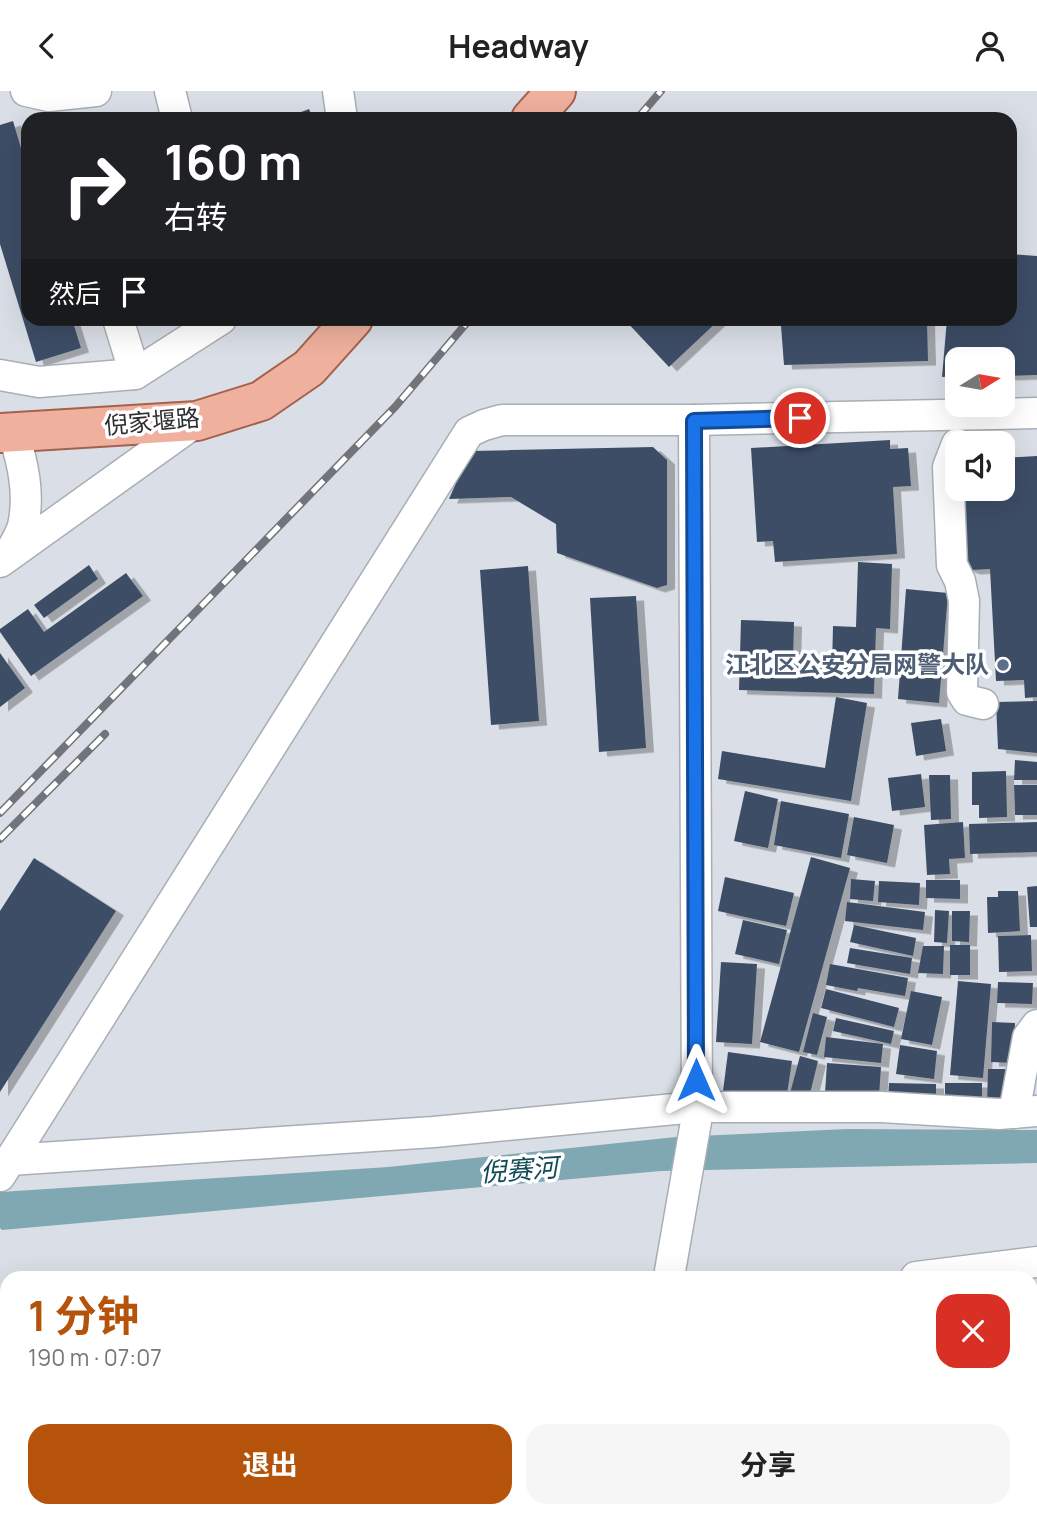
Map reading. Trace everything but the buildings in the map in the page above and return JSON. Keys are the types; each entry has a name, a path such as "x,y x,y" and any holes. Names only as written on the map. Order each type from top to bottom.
{"main road":[{"path":"537,112 556,91"},
{"name":"倪家堰路","path":"6,433 197,421 261,401 309,368 347,326"}],"street":[{"path":"45,99 96,91"},
{"path":"170,91 175,112"},
{"path":"338,91 341,112"},
{"path":"120,326 135,374"},
{"path":"0,375 39,382 135,374 211,326"},
{"path":"969,431 1037,413"},
{"path":"4,559 197,421"},
{"path":"5,1168 469,432 502,421 694,421 945,433"},
{"path":"671,1268 696,1111 694,421"},
{"path":"4,559 22,528 26,491 22,460 6,433"},
{"path":"949,501 952,565 960,581 964,601 962,692 967,700 983,704"},
{"path":"5,1168 696,1111 881,1107 1026,1112 1028,1037 1037,1025"},
{"path":"964,1271 1037,1262"}],"water":[{"name":"倪赛河","path":"847,1129 1037,1130 1037,1163 661,1171 2,1230 0,1228 0,1192 388,1167 676,1137"}],"railway":[{"path":"643,112 661,91"},
{"path":"0,813 395,407 464,326"},
{"path":"0,839 105,734"}],"place":[{"name":"江北区公安分局网警大队","path":"1003,665"}],"route":[{"path":"696,1080 694,421 800,418"}]}
